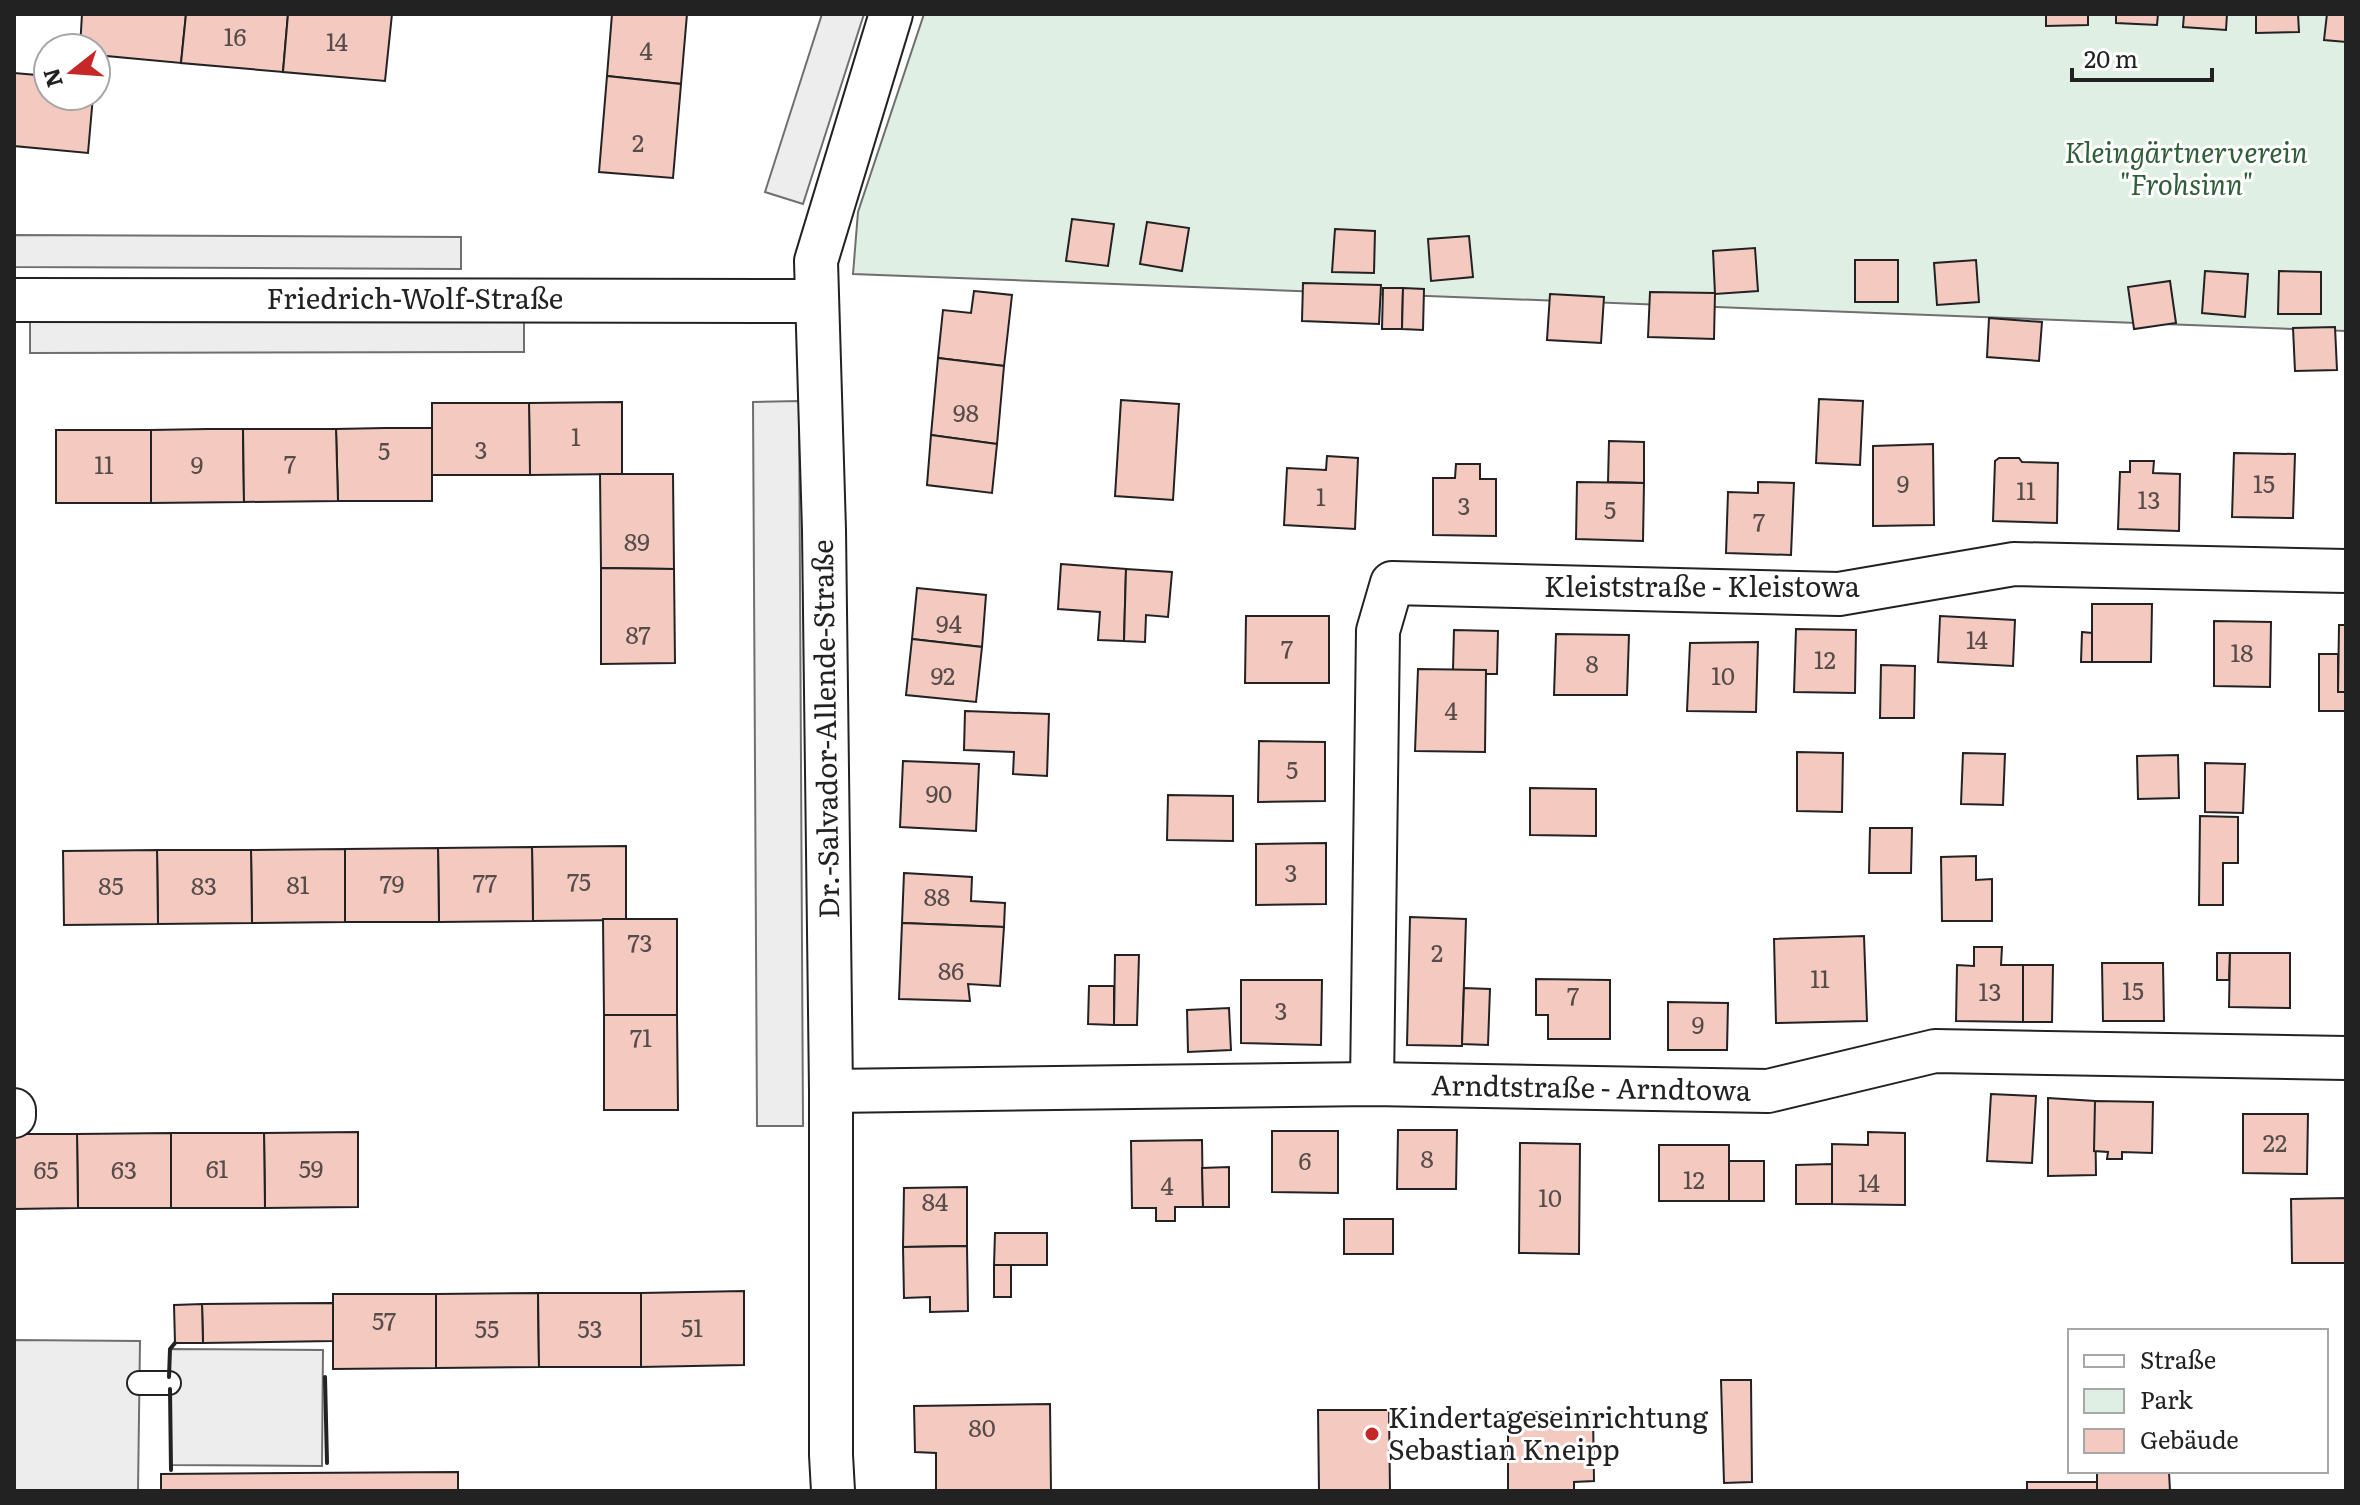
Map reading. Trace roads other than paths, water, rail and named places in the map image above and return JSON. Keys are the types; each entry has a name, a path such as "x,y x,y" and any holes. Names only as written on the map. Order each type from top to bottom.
{"street":[{"name":"Dr.-Salvador-Allende-Straße","path":"830,1479 831,1091 824,530 816,261 891,14"},
{"name":"Friedrich-Wolf-Straße","path":"14,300 816,301"},
{"name":"Kleiststraße - Kleistowa","path":"1372,1084 1378,631 1392,583 1839,594 2014,564 2346,571"},
{"name":"Arndtstraße - Arndtowa","path":"831,1091 1372,1084 1768,1091 1935,1051 2346,1058"}],"lane":[{"path":"139,1383 169,1383"}],"place":[{"name":"Kindertageseinrichtung Sebastian Kneipp","path":"1372,1434"}],"park label":[{"name":"Kleingärtnerverein \"Frohsinn\"","path":"2186,169"}]}
